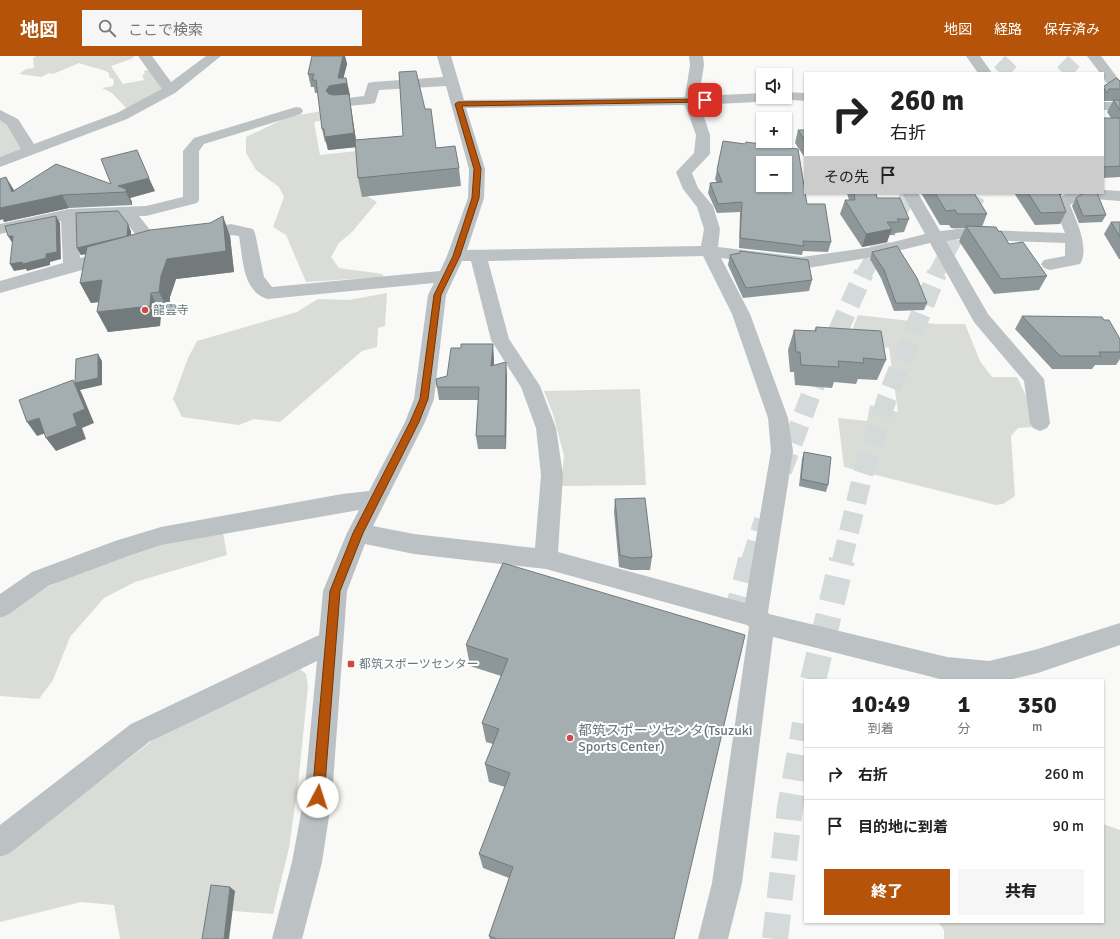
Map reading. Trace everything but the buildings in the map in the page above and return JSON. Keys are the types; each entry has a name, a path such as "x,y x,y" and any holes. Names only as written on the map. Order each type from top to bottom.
{"street":[{"path":"145,56 170,90"},
{"path":"0,162 30,152 122,116 170,90 214,56"},
{"path":"287,939 307,862 318,797 335,591 358,533 415,422 424,399 437,295 456,256 476,198 478,169 444,56"},
{"path":"696,56 697,65 691,101 703,135 702,154 684,172 691,189 705,206 712,229 709,251 741,314 778,418 782,451 759,620 727,883 713,939"},
{"path":"973,56 984,72"},
{"path":"1094,56 1114,75 1120,90"},
{"path":"337,103 370,100 373,86 452,81"},
{"path":"792,96 804,97"},
{"path":"458,104 691,101 756,98"},
{"path":"1104,106 1120,106"},
{"path":"0,228 69,214 152,210 191,200 191,151 199,141 296,110"},
{"path":"0,114 13,122 30,152"},
{"path":"911,194 981,318 1034,379 1040,423"},
{"path":"1050,264 1074,260 1074,238 1061,203 1077,194"},
{"path":"1093,194 1120,196"},
{"path":"126,212 155,245"},
{"path":"69,214 72,266"},
{"path":"0,287 72,266 155,245 231,229 247,234 255,279 268,293 445,276"},
{"path":"456,256 709,251 802,263 873,252 934,237 959,234 1074,238"},
{"path":"478,256 500,340 530,386 546,428 552,475 546,559"},
{"path":"0,607 40,579 123,548 161,536 342,503 376,499"},
{"path":"358,533 414,544 546,559 759,620 947,668 989,673 1038,661 1120,634"},
{"path":"0,843 140,733 330,642"}],"shaded area":[{"path":"36,56 135,56 131,59 111,66 123,84 144,80 142,75 145,74 144,71 151,69 167,92 128,110 112,93 102,88 113,86 114,80 109,77 109,73 103,70 79,63 53,74 49,73 41,77 19,74 26,69 34,68 33,58"},
{"path":"0,111 26,151 0,160"},
{"path":"322,111 320,121 314,122 320,155 357,151 362,193 377,202 352,232 339,243 331,257 339,268 383,274 383,277 306,282 286,235 273,227 284,197 279,187 256,170 246,153 246,137 288,117"},
{"path":"387,293 385,326 378,328 377,347 362,351 280,422 254,419 239,425 182,417 173,399 188,358 197,341 297,312 318,299 349,300"},
{"path":"858,315 936,324 965,324 980,361 992,377 1017,377 1027,398 1032,427 1018,428 1011,436 1015,496 1003,504 996,505 844,467 838,418 867,421 870,405 898,412 889,348 859,345 849,338"},
{"path":"640,389 646,485 561,486 564,456 553,414 544,391"},
{"path":"223,533 227,555 135,582 104,598 70,637 53,680 39,699 0,696 0,619 11,607 36,592 94,566 166,542"},
{"path":"300,669 306,674 308,686 298,785 289,848 273,914 208,909 204,939 120,939 114,905 81,902 0,922 0,858 157,737"},
{"path":"1104,824 1120,830 1120,939 944,939 944,930 939,923 1104,923"}],"tunnel":[{"path":"1001,72 1016,56"},
{"path":"1064,72 1079,56"},
{"path":"864,274 909,194"},
{"path":"936,274 978,194"},
{"path":"782,471 820,371 864,273"},
{"path":"842,561 862,478 887,398 937,273"},
{"path":"751,561 764,520"},
{"path":"725,660 751,560"},
{"path":"813,679 842,560"},
{"path":"775,939 790,808 804,730"}],"place":[{"name":"龍雲寺","path":"145,310"},
{"name":"都筑スポーツセンター","path":"351,664"},
{"name":"都筑スポーツセンタ(Tsuzuki Sports Center)","path":"570,738"}],"route":[{"path":"318,797 335,591 358,533 415,422 424,399 437,295 456,256 476,198 478,169 458,104 705,100"}]}
